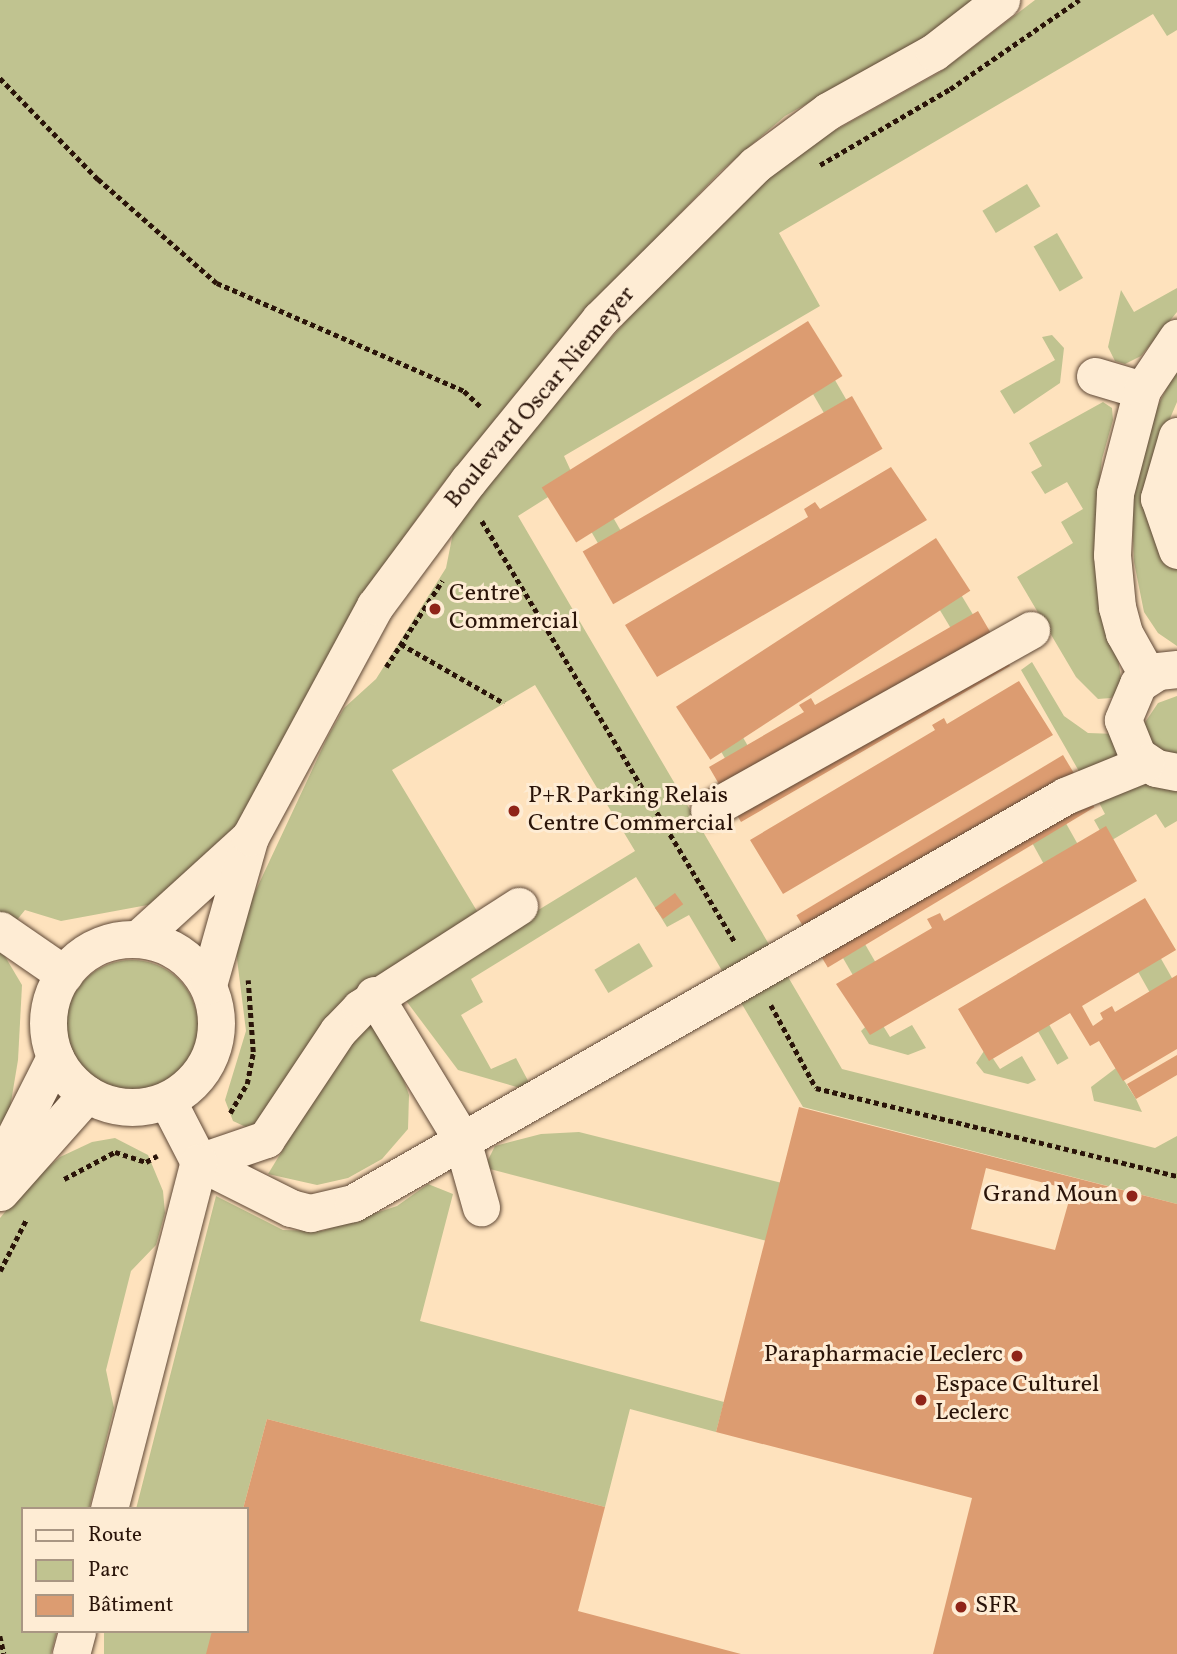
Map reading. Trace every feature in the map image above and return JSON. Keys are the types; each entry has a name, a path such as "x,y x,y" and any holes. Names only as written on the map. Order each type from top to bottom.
{"street":[{"name":"Boulevard Oscar Niemeyer","path":"208,985 250,837 375,606 508,432 600,319 755,165 828,111 934,52 1001,0"},
{"path":"1162,768 1129,745 1123,720 1130,695 1162,672 1124,633 1112,555 1115,493 1142,390 1177,338"},
{"path":"1095,376 1142,390"},
{"path":"1177,436 1159,498 1177,550"},
{"path":"709,810 1031,629"},
{"path":"167,1100 193,1151 310,1213 354,1203 1076,790 1162,768"},
{"name":"Boulevard Oscar Niemeyer","path":"139,938 250,837"},
{"path":"193,1151 266,1139 338,1031 374,995 519,906"},
{"path":"0,930 64,974"},
{"path":"139,938 167,946 191,962 208,985 216,1011 215,1038 206,1063 189,1085 167,1100 126,1107 87,1094 68,1078 55,1057 48,1029 51,1000 64,974 84,954 110,942 139,938"},
{"path":"374,995 462,1140 481,1207"},
{"path":"0,1166 55,1057"},
{"path":"0,1192 87,1094"},
{"path":"109,1507 193,1151"},
{"path":"71,1654 76,1633"}],"path":[{"path":"810,170 950,89 1079,0"},
{"path":"0,78 98,179 217,283 464,391 508,432"},
{"path":"471,524 478,514"},
{"path":"379,678 449,570"},
{"path":"401,644 504,703"},
{"path":"55,1186 74,1170 115,1152 146,1162 193,1151 225,1119 247,1084 253,1052 247,975"},
{"path":"0,1271 29,1214"},
{"path":"0,1636 4,1654"}],"green space":[{"path":"0,0 974,0 929,35 785,116 720,172 574,324 434,495 382,568 232,832 153,904 61,921 25,910 0,941"},
{"path":"1035,0 1177,0 1177,30 1167,36 1153,14 779,233 820,306 564,456 575,480 518,516 842,1069 1155,1148 1177,1136 1177,1204 803,1107 689,915 667,927 636,877 471,979 483,1002 461,1015 491,1069 516,1058 534,1092 458,1070 401,994 635,851 535,685 392,770 480,916 271,1119 246,1127 233,1121 225,1100 246,1031 236,951 242,920 327,738 344,708 376,679 446,568 454,528 535,425 654,289 770,175 816,141 940,72"},
{"path":"1027,184 1040,206 996,233 982,211"},
{"path":"1057,233 1083,278 1060,292 1034,246"},
{"path":"1177,288 1177,312 1141,356 1125,364 1115,361 1108,347 1121,290 1134,312"},
{"path":"1052,335 1064,348 1060,383 1014,414 1000,391 1055,360 1042,337"},
{"path":"828,368 854,413 831,426 805,381"},
{"path":"1177,368 1177,402 1157,449 1177,565 1177,646 1158,633 1144,612 1134,562 1132,517 1135,475 1150,421"},
{"path":"1103,402 1112,408 1113,420 1102,459 1096,514 1121,688 1111,698 1098,699 1076,677 1017,577 1073,543 1061,522 1083,509 1067,482 1045,494 1031,472 1042,466 1029,443"},
{"path":"603,500 629,545 606,558 580,513"},
{"path":"954,583 981,628 958,641 932,596"},
{"path":"1032,662 1064,716 1088,733 1116,734 1124,753 1080,773 1021,670"},
{"path":"1177,696 1177,774 1160,768 1144,724 1158,703"},
{"path":"730,715 756,760 733,773 707,728"},
{"path":"1151,782 1177,792 1177,821 1165,828 1156,814 1107,843 1094,820 1105,814 1093,791 1118,783"},
{"path":"1059,811 1085,857 1046,868 1030,839"},
{"path":"858,932 883,975 860,988 835,945"},
{"path":"639,943 653,966 608,993 594,970"},
{"path":"0,948 22,985 18,1060 10,1108 0,1125"},
{"path":"1155,948 1177,987 1158,1007 1132,961"},
{"path":"132,960 157,965 179,979 193,1001 198,1026 193,1051 179,1073 157,1087 132,1092 107,1087 85,1073 71,1051 66,1026 71,1001 85,979 107,965"},
{"path":"1043,1014 1068,1058 1057,1065 1032,1021"},
{"path":"373,1016 392,1047 409,1095 408,1129 382,1159 348,1178 317,1185 268,1174 351,1038"},
{"path":"877,1016 890,1037 912,1025 926,1048 908,1055 869,1044 861,1031"},
{"path":"986,1048 1000,1069 1022,1056 1036,1080 1028,1084 984,1073 976,1063"},
{"path":"1116,1068 1142,1112 1094,1101 1091,1087"},
{"path":"579,1132 782,1183 767,1241 490,1169 487,1162 495,1146 541,1134"},
{"path":"115,1138 148,1155 163,1191 165,1213 156,1245 131,1271 106,1370 114,1408 89,1507 21,1507 21,1633 56,1633 51,1654 0,1654 0,1218 26,1186 60,1157 92,1142"},
{"path":"428,1184 453,1194 420,1321 724,1402 716,1432 630,1409 605,1507 267,1419 244,1507 137,1507 216,1196 283,1230 322,1231 397,1206"},
{"path":"104,1633 212,1633 212,1654 104,1654"}],"building":[{"path":"808,321 842,376 576,543 542,487"},
{"path":"852,396 882,449 613,604 583,552"},
{"path":"891,467 927,520 657,677 625,625 808,517 804,509 815,502 820,509"},
{"path":"936,538 970,591 710,760 676,707"},
{"path":"978,611 1010,666 741,822 709,767 804,712 799,705 811,698 815,705"},
{"path":"1019,681 1053,735 783,894 750,840 935,730 932,725 944,718 947,724"},
{"path":"1063,755 1094,807 828,967 796,915"},
{"path":"1106,826 1137,881 870,1035 836,984 932,928 927,919 940,913 944,921"},
{"path":"675,893 683,904 663,919 655,908"},
{"path":"1145,898 1176,950 1082,1006 1093,1026 1103,1019 1100,1013 1112,1006 1115,1012 1177,975 1177,1049 1123,1081 1099,1041 1090,1046 1070,1013 989,1061 958,1009"},
{"path":"1177,1055 1177,1075 1136,1099 1127,1084"},
{"path":"799,1107 1177,1204 1177,1654 933,1654 972,1498 716,1432","holes":["986,1168 1072,1190 1055,1250 971,1229"]},
{"path":"267,1419 605,1507 578,1611 741,1654 206,1654 211,1633 248,1633 248,1507 244,1507"}],"place":[{"name":"Centre Commercial","path":"435,609"},
{"name":"P+R Parking Relais Centre Commercial","path":"514,811"},
{"name":"Grand Moun","path":"1132,1196"},
{"name":"Parapharmacie Leclerc","path":"1017,1356"},
{"name":"Espace Culturel Leclerc","path":"921,1400"},
{"name":"SFR","path":"961,1607"}]}
